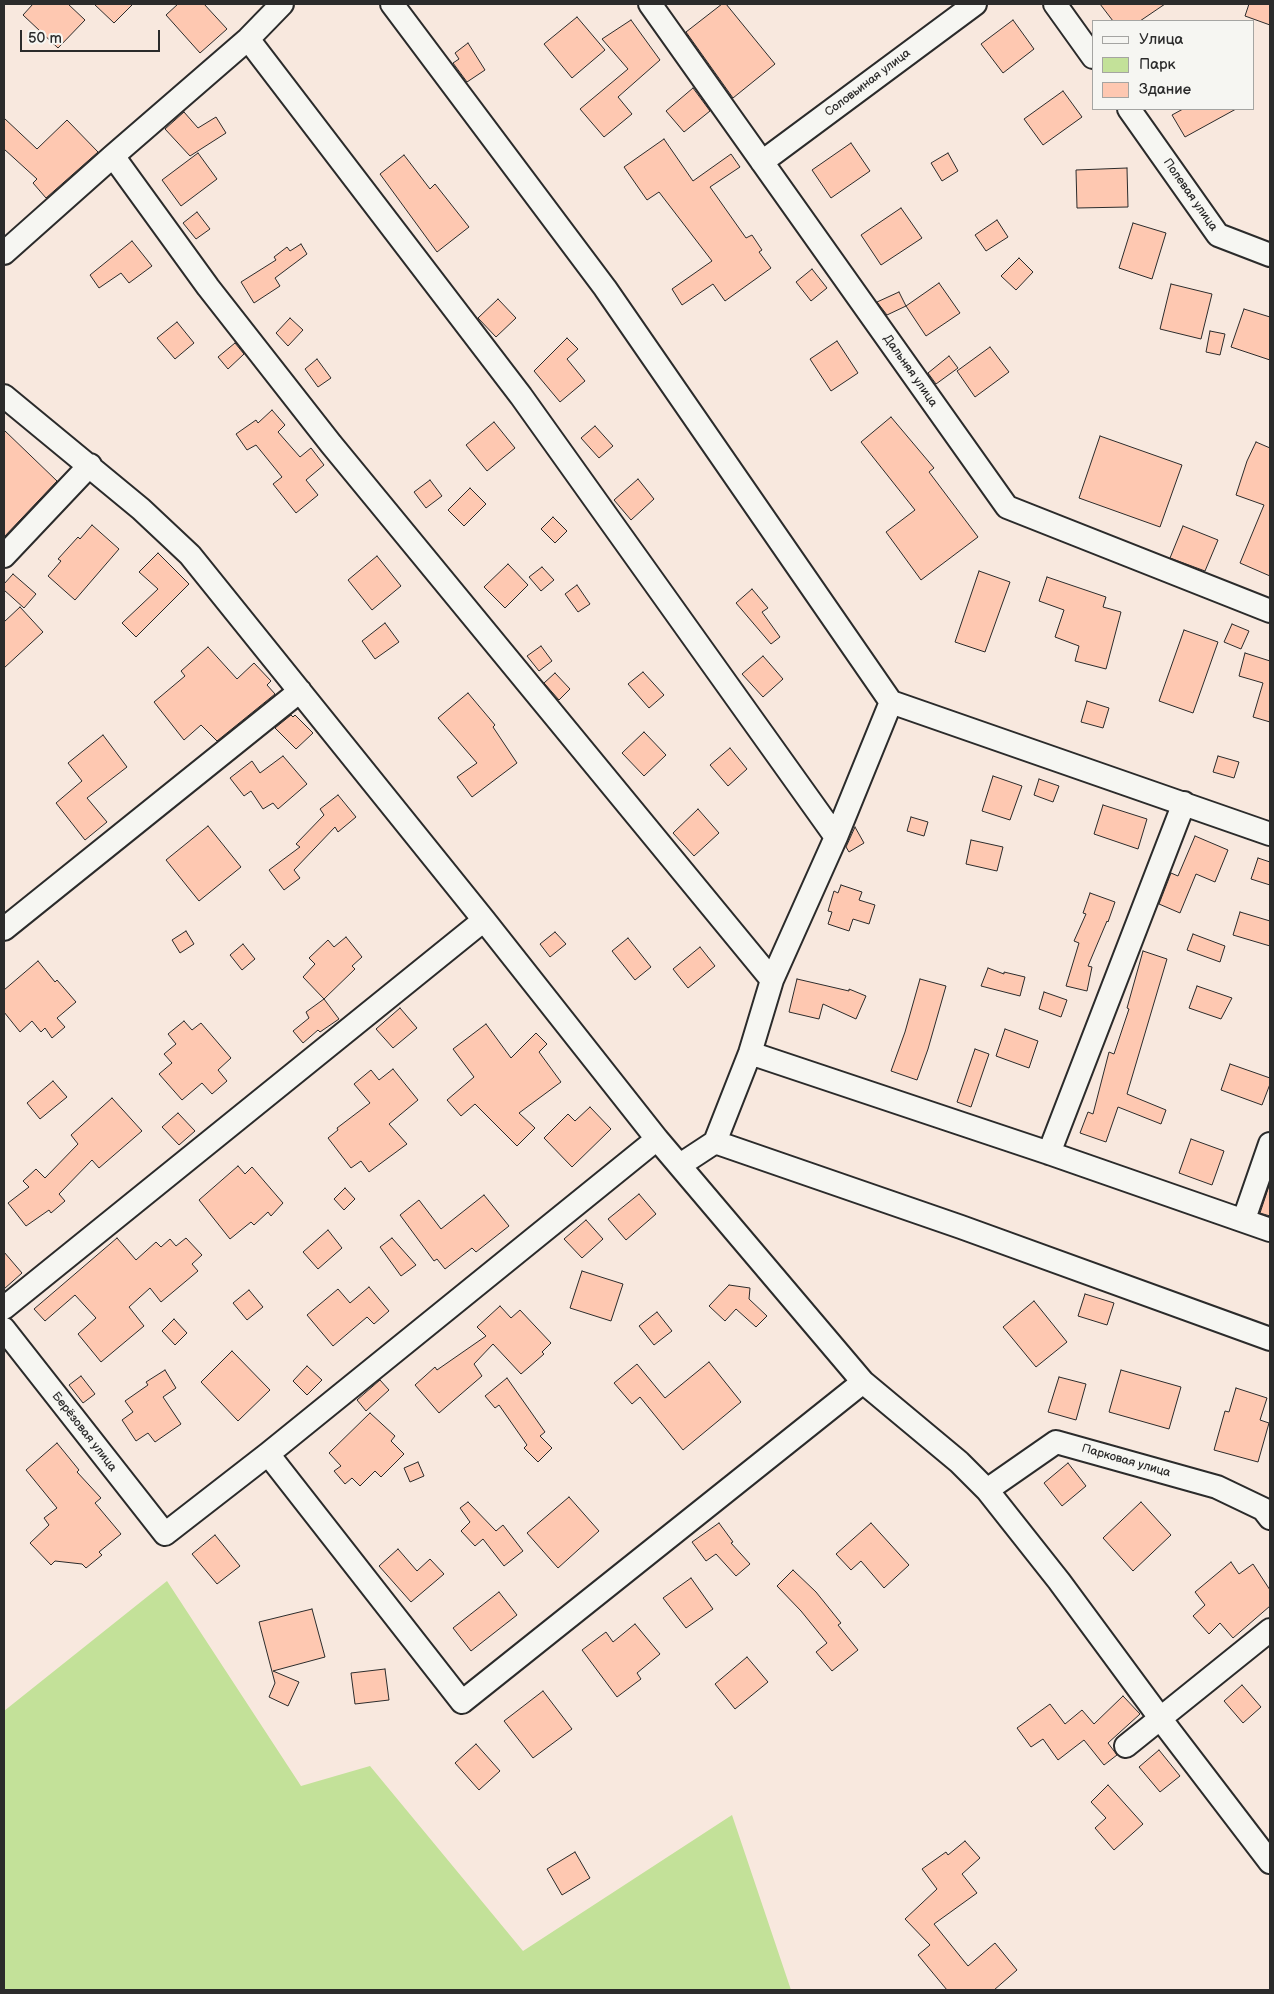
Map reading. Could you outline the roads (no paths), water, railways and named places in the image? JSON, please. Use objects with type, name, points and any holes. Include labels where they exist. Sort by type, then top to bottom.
[{"type":"street","points":[[4,253],[248,39],[282,4]]},
{"type":"street","points":[[392,4],[605,288],[891,702],[1270,834]]},
{"type":"street","name":"Дальняя улица","points":[[650,4],[1007,507],[1270,611]]},
{"type":"street","name":"Соловьиная улица","points":[[762,162],[975,4]]},
{"type":"street","points":[[1056,4],[1092,56]]},
{"type":"street","points":[[248,39],[521,396],[836,837]]},
{"type":"street","name":"Полевая улица","points":[[1130,110],[1218,235],[1270,255]]},
{"type":"street","points":[[113,156],[208,287],[331,444],[772,980]]},
{"type":"street","points":[[4,396],[90,465],[190,555],[484,920],[657,1139],[863,1382],[959,1462],[986,1490],[1059,1581],[1270,1862]]},
{"type":"street","points":[[4,556],[90,465]]},
{"type":"street","points":[[4,928],[300,691]]},
{"type":"street","points":[[680,1165],[715,1142],[750,1052],[772,980],[836,837],[891,702]]},
{"type":"street","points":[[1049,1153],[1184,803]]},
{"type":"street","points":[[4,1308],[484,920]]},
{"type":"street","points":[[750,1052],[1244,1219],[1270,1230]]},
{"type":"street","points":[[657,1139],[268,1454],[462,1702],[863,1382]]},
{"type":"street","points":[[715,1142],[961,1226],[1270,1339]]},
{"type":"street","points":[[1244,1219],[1270,1144]]},
{"type":"street","name":"Берёзовая улица","points":[[4,1329],[165,1534],[268,1454]]},
{"type":"street","name":"Парковая улица","points":[[986,1490],[1056,1442],[1217,1487],[1263,1509],[1270,1518]]},
{"type":"street","points":[[1126,1746],[1270,1630]]}]
